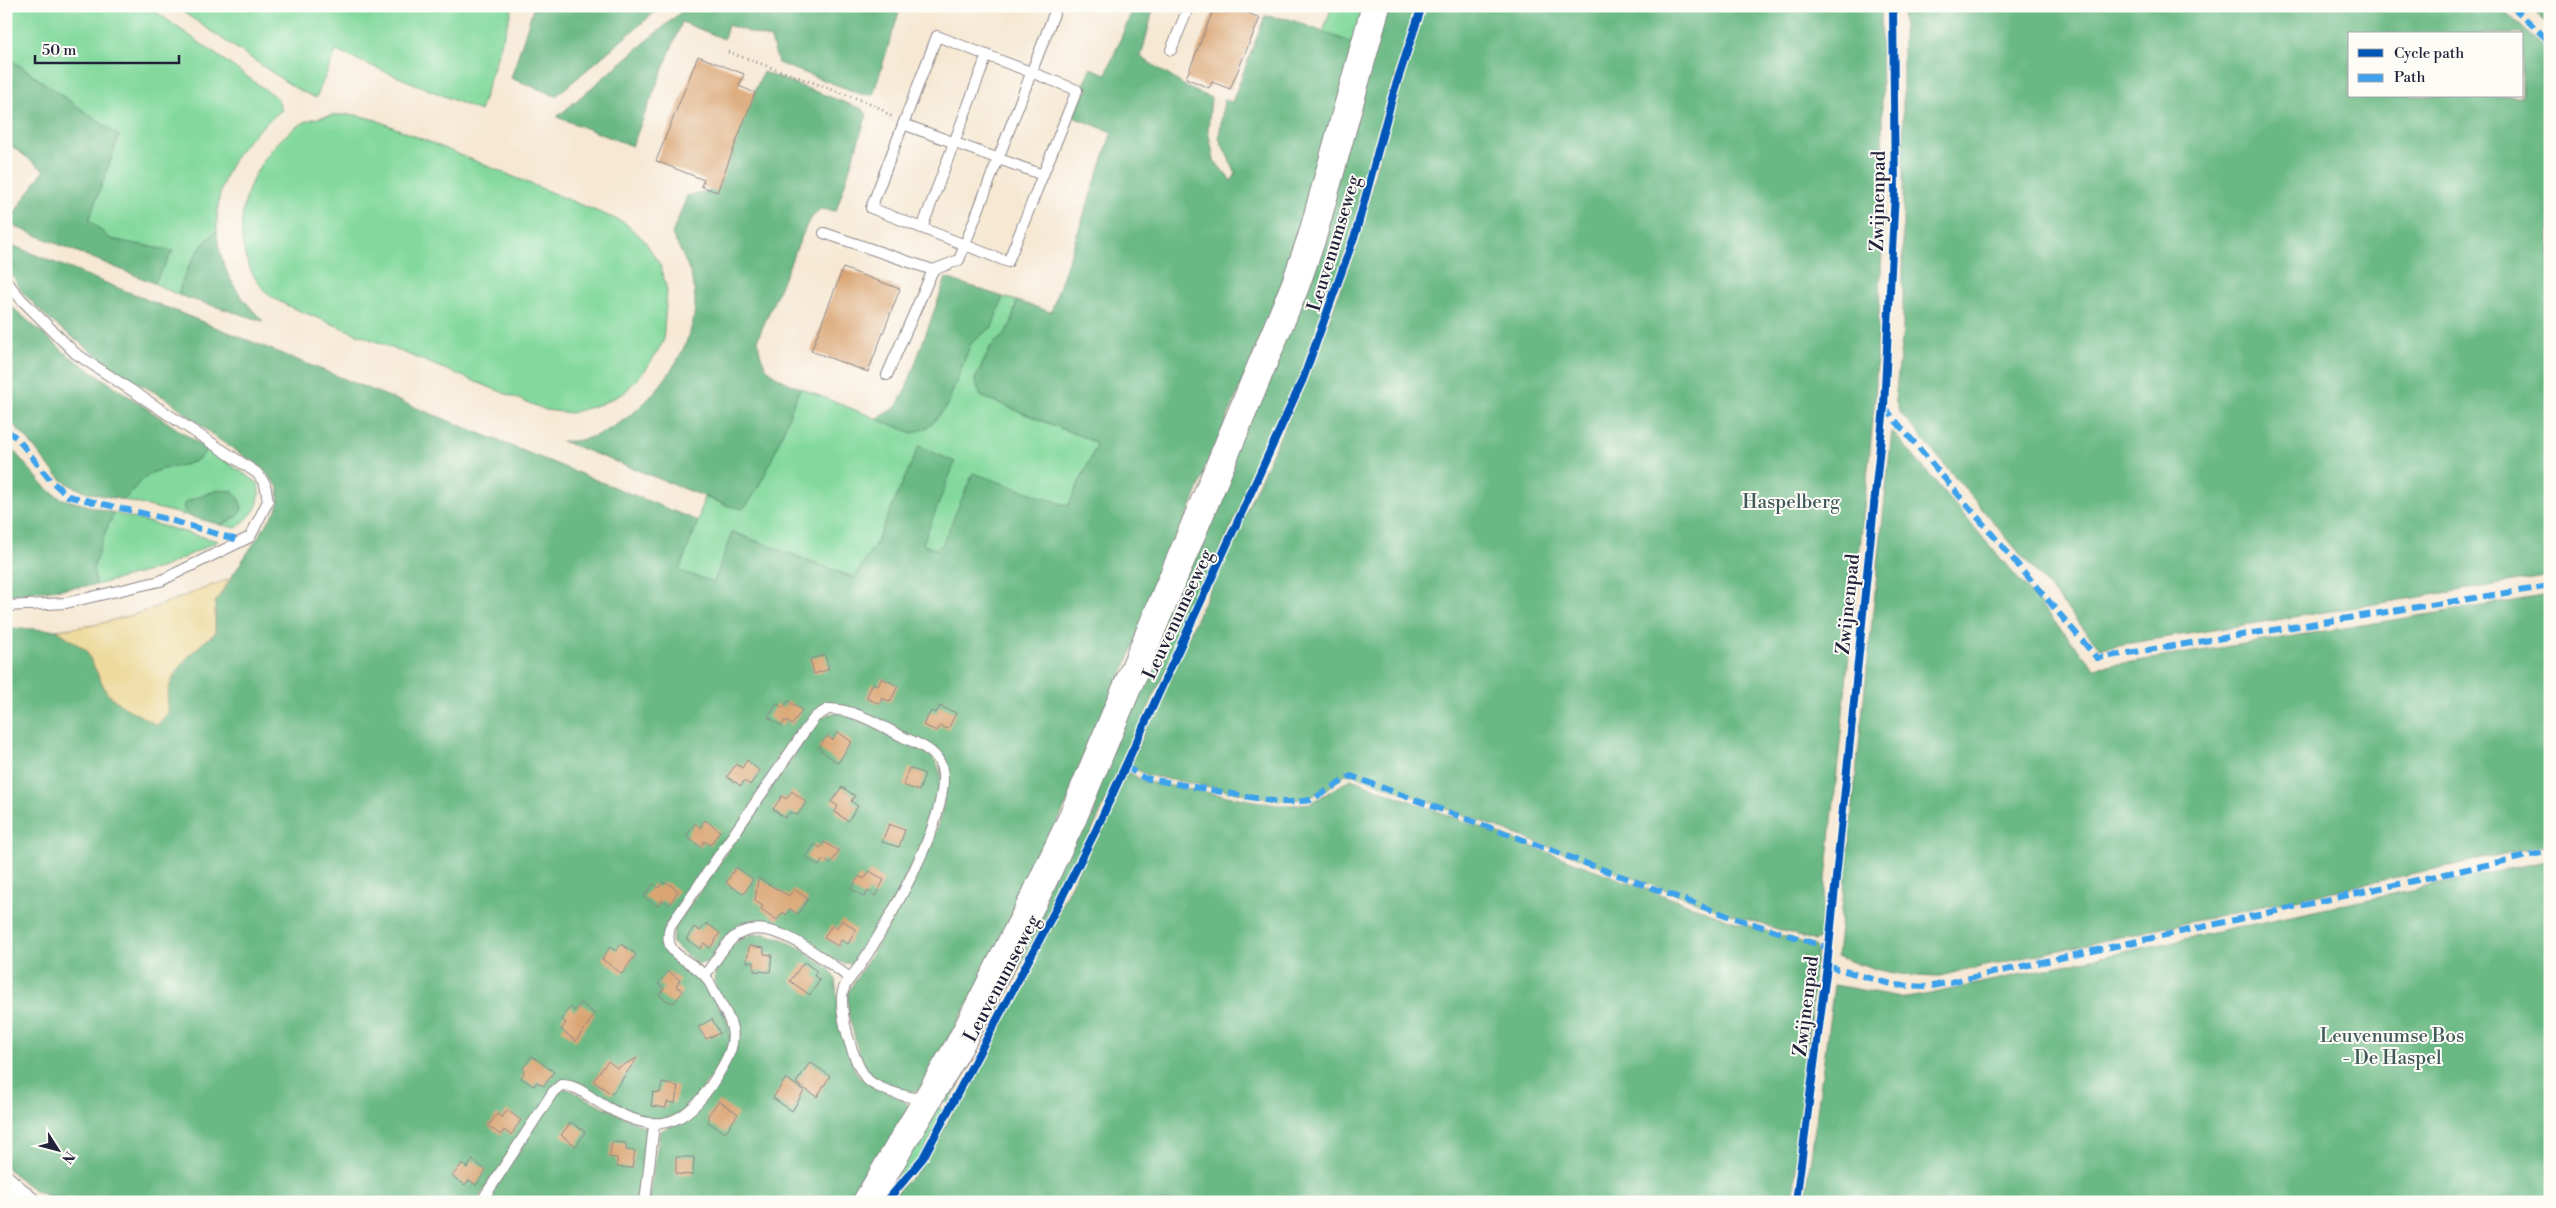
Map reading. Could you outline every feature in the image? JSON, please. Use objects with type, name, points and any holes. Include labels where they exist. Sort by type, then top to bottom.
[{"type":"main road","name":"Leuvenumseweg","points":[[867,1202],[990,990],[1068,827],[1263,366],[1312,237],[1376,6]]},
{"type":"street","points":[[6,1181],[30,1202]]},
{"type":"lane","points":[[824,233],[933,270],[959,260],[1057,6]]},
{"type":"lane","points":[[1171,50],[1189,6]]},
{"type":"lane","points":[[937,36],[987,55],[1076,90],[1008,262],[870,208],[937,36]]},
{"type":"lane","points":[[922,228],[987,55]]},
{"type":"lane","points":[[903,124],[1043,175]]},
{"type":"lane","points":[[887,375],[933,270]]},
{"type":"lane","points":[[6,280],[21,299],[75,353],[256,472],[265,484],[268,501],[250,537],[160,580],[66,603],[6,606]]},
{"type":"lane","points":[[480,1202],[553,1092],[562,1085],[578,1088],[605,1107],[654,1125],[678,1119],[689,1112],[711,1086],[734,1042],[733,1029],[728,1016],[705,975],[673,951],[667,937],[670,927],[806,729],[816,717],[828,709],[839,709],[854,713],[923,747],[938,759],[942,773],[941,802],[931,833],[904,891],[843,990],[843,1013],[858,1067],[870,1082],[926,1101]]},
{"type":"lane","points":[[705,975],[732,939],[742,932],[754,929],[768,929],[785,935],[806,947],[850,978]]},
{"type":"lane","points":[[645,1202],[654,1125]]},
{"type":"path","points":[[728,52],[875,105],[903,124]]},
{"type":"green space","points":[[6,6],[148,6],[277,98],[282,110],[253,135],[242,148],[225,177],[217,211],[217,231],[203,244],[193,260],[184,277],[178,295],[154,283],[172,251],[110,239],[89,220],[119,136],[6,56]]},
{"type":"green space","points":[[179,6],[513,6],[480,111],[336,51],[316,98],[295,88],[180,10]]},
{"type":"green space","points":[[534,6],[662,6],[556,96],[511,78]]},
{"type":"green space","points":[[688,6],[901,6],[873,95],[861,94],[778,63],[771,39],[728,25],[724,39],[682,22],[632,146],[557,117]]},
{"type":"green space","points":[[1134,6],[1151,6],[1153,10],[1141,57],[1188,88],[1211,98],[1208,130],[1214,160],[1231,181],[1236,174],[1219,138],[1224,100],[1232,102],[1265,16],[1289,19],[1355,44],[1303,234],[1095,740],[1004,942],[918,1092],[903,1090],[871,1077],[862,1065],[848,1012],[848,992],[879,942],[935,834],[944,803],[940,756],[856,709],[827,705],[666,925],[663,937],[665,947],[670,954],[705,984],[725,1017],[730,1041],[723,1060],[687,1110],[676,1116],[654,1121],[607,1103],[581,1084],[561,1081],[476,1202],[89,1202],[88,1198],[60,1198],[43,1194],[27,1185],[6,1167],[6,628],[57,630],[86,650],[107,693],[168,713],[167,700],[173,677],[187,658],[215,633],[215,602],[278,507],[279,488],[260,466],[218,439],[169,400],[120,373],[50,320],[23,293],[6,266],[6,243],[698,521],[679,571],[714,582],[732,532],[854,578],[876,543],[919,446],[955,462],[923,543],[926,546],[936,549],[942,545],[973,473],[1068,506],[1096,447],[1095,442],[981,396],[975,380],[991,346],[1003,336],[1011,324],[1017,301],[1051,312],[1112,132],[1073,117],[1090,68],[1106,74]]},
{"type":"green space","points":[[1332,6],[1367,6],[1355,44],[1323,32]]},
{"type":"green space","points":[[1386,6],[1419,6],[1391,90],[1353,230],[1319,332],[1300,378],[1093,829],[949,1104],[939,1099],[1079,823]]},
{"type":"green space","name":"Haspelberg","points":[[1425,6],[1881,6],[1883,228],[1875,400],[1820,938],[1815,941],[1730,914],[1353,774],[1345,774],[1330,787],[1311,797],[1278,800],[1146,775],[1129,765],[1306,380],[1354,248],[1405,60]]},
{"type":"green space","points":[[1903,6],[2499,6],[2550,53],[2550,576],[2100,648],[1899,411],[1895,400],[1903,328]]},
{"type":"green space","points":[[2528,6],[2550,6],[2550,26]]},
{"type":"green space","points":[[6,56],[119,136],[89,220],[110,239],[173,251],[154,283],[6,223],[6,211],[13,215],[44,170],[6,142]]},
{"type":"green space","points":[[763,72],[862,109],[867,114],[836,211],[820,209],[808,222],[758,338],[761,358],[769,371],[782,380],[800,388],[767,470],[751,499],[743,509],[729,506],[562,441],[585,439],[608,430],[630,415],[651,396],[668,374],[682,351],[691,327],[695,295],[688,268],[672,234],[687,196],[713,190]]},
{"type":"green space","points":[[333,115],[356,115],[376,120],[625,223],[644,240],[660,265],[667,290],[663,342],[647,368],[624,393],[601,404],[571,413],[546,410],[288,306],[268,294],[253,273],[244,250],[242,226],[245,202],[253,178],[266,156],[283,138],[307,121]]},
{"type":"green space","points":[[217,231],[221,257],[231,280],[245,301],[263,321],[178,295],[184,277],[193,260],[203,244]]},
{"type":"green space","points":[[946,278],[1003,297],[992,327],[971,343],[946,408],[929,427],[913,433],[876,419],[896,407],[906,389]]},
{"type":"green space","points":[[1003,297],[1017,301],[1011,324],[1003,336],[991,346],[975,380],[981,396],[1095,442],[1096,447],[1068,506],[1051,501],[936,549],[926,546],[923,543],[954,462],[876,543],[855,578],[733,532],[714,583],[678,571],[698,521],[704,497],[729,506],[765,472],[800,388],[913,433],[946,408],[971,343],[992,327]]},
{"type":"green space","points":[[6,302],[69,356],[207,449],[202,456],[190,463],[152,473],[144,478],[124,500],[74,487],[61,479],[22,433],[6,419]]},
{"type":"green space","points":[[1892,431],[2094,668],[2550,595],[2550,844],[1935,977],[1885,971],[1837,956]]},
{"type":"green space","points":[[6,442],[45,487],[60,498],[114,513],[93,569],[96,585],[6,595]]},
{"type":"green space","points":[[207,449],[258,483],[258,504],[248,518],[237,528],[221,525],[238,516],[218,490],[185,502],[184,510],[189,516],[124,500],[144,478],[152,473],[190,463],[202,456]]},
{"type":"green space","points":[[218,490],[233,491],[239,498],[242,509],[238,516],[221,525],[189,516],[184,510],[185,502]]},
{"type":"green space","points":[[114,513],[218,541],[164,567],[96,585],[93,569]]},
{"type":"green space","points":[[838,713],[874,727],[920,749],[936,762],[940,780],[936,803],[927,831],[899,891],[860,959],[847,963],[834,960],[774,926],[757,924],[735,931],[727,938],[709,962],[698,964],[672,943],[674,928],[818,721],[828,714]]},
{"type":"green space","points":[[1127,771],[1143,781],[1277,805],[1311,803],[1351,779],[1727,919],[1814,946],[1817,951],[1793,1202],[890,1202],[902,1186],[915,1174],[939,1138],[1061,905]]},
{"type":"green space","name":"Leuvenumse Bos - De Haspel","points":[[2550,860],[2550,1202],[1805,1202],[1834,985],[1906,998],[1930,994]]},
{"type":"green space","points":[[754,934],[766,934],[782,939],[804,950],[831,971],[835,979],[839,1014],[854,1069],[860,1078],[906,1102],[909,1109],[858,1202],[648,1202],[660,1131],[679,1123],[734,1053],[714,981],[715,973],[722,958],[733,946]]},
{"type":"green space","points":[[563,1089],[568,1089],[650,1130],[642,1202],[486,1202],[556,1094]]},
{"type":"green space","points":[[935,1105],[945,1111],[920,1158],[889,1190]]},
{"type":"sand","points":[[231,578],[215,602],[215,633],[187,658],[173,677],[167,700],[168,713],[157,725],[121,705],[107,693],[86,650],[57,630],[94,625],[140,613]]},
{"type":"building","points":[[1215,6],[1231,6],[1260,18],[1230,89],[1212,82],[1209,88],[1186,78]]},
{"type":"building","points":[[698,56],[744,74],[739,86],[755,93],[717,192],[701,186],[704,180],[656,161]]},
{"type":"building","points":[[843,268],[900,289],[868,372],[811,351]]},
{"type":"building","points":[[825,655],[829,669],[814,674],[810,659]]},
{"type":"building","points":[[882,678],[898,686],[890,702],[882,698],[880,704],[866,698],[873,683],[878,686]]},
{"type":"building","points":[[788,701],[802,710],[792,725],[785,720],[782,726],[768,717],[777,704],[783,708]]},
{"type":"building","points":[[940,706],[956,713],[948,729],[940,726],[937,731],[923,725],[931,711],[936,713]]},
{"type":"building","points":[[838,732],[852,742],[838,763],[818,748],[827,736],[832,740]]},
{"type":"building","points":[[747,760],[760,771],[750,785],[744,781],[741,786],[727,777],[736,764],[742,768]]},
{"type":"building","points":[[909,768],[925,774],[919,791],[903,785]]},
{"type":"building","points":[[842,787],[855,796],[851,801],[858,806],[848,821],[835,812],[838,806],[831,802]]},
{"type":"building","points":[[792,791],[806,802],[798,815],[790,812],[785,818],[773,809],[782,796],[786,799]]},
{"type":"building","points":[[705,820],[720,831],[710,845],[704,841],[701,847],[686,836],[695,823],[700,828]]},
{"type":"building","points":[[889,824],[905,830],[899,847],[882,842]]},
{"type":"building","points":[[824,842],[839,851],[830,864],[823,859],[819,866],[806,857],[815,844],[820,848]]},
{"type":"building","points":[[736,867],[753,879],[744,894],[726,883]]},
{"type":"building","points":[[870,871],[884,880],[875,896],[868,891],[864,897],[851,889],[859,876],[864,879]]},
{"type":"building","points":[[758,878],[789,896],[794,889],[808,899],[798,914],[790,909],[786,915],[783,912],[777,920],[761,909],[763,906],[755,901]]},
{"type":"building","points":[[662,883],[668,883],[678,891],[669,905],[662,900],[657,906],[644,897],[653,884],[659,888]]},
{"type":"building","points":[[842,920],[856,930],[848,944],[841,940],[838,946],[824,938],[832,925],[837,928]]},
{"type":"building","points":[[706,923],[720,933],[710,948],[704,943],[700,949],[686,939],[694,927],[700,931]]},
{"type":"building","points":[[621,944],[636,954],[622,974],[602,959],[610,947],[616,951]]},
{"type":"building","points":[[749,946],[764,948],[764,954],[772,955],[770,972],[754,971],[754,962],[747,962]]},
{"type":"building","points":[[804,962],[817,971],[814,976],[820,980],[810,995],[790,981]]},
{"type":"building","points":[[668,971],[680,980],[676,986],[683,991],[675,1002],[669,1002],[659,995],[664,988],[658,984]]},
{"type":"building","points":[[581,1003],[595,1014],[576,1041],[561,1030],[566,1023],[561,1019],[570,1007],[575,1011]]},
{"type":"building","points":[[712,1019],[720,1033],[706,1039],[698,1027]]},
{"type":"building","points":[[532,1056],[554,1072],[544,1086],[537,1082],[534,1086],[521,1078],[524,1073],[523,1068]]},
{"type":"building","points":[[637,1058],[612,1094],[593,1081],[608,1061],[617,1068]]},
{"type":"building","points":[[810,1062],[830,1076],[817,1097],[796,1083]]},
{"type":"building","points":[[786,1078],[804,1091],[792,1111],[773,1098]]},
{"type":"building","points":[[662,1083],[678,1086],[675,1103],[667,1102],[666,1108],[651,1106],[653,1092],[660,1093]]},
{"type":"building","points":[[719,1101],[738,1114],[725,1133],[708,1122],[708,1115]]},
{"type":"building","points":[[507,1110],[521,1120],[511,1135],[504,1130],[501,1135],[488,1126],[497,1114],[502,1118]]},
{"type":"building","points":[[571,1122],[585,1132],[576,1146],[561,1135]]},
{"type":"building","points":[[612,1142],[626,1143],[626,1150],[635,1151],[632,1168],[617,1167],[617,1158],[609,1157]]},
{"type":"building","points":[[676,1157],[694,1157],[693,1175],[676,1174]]},
{"type":"building","points":[[473,1160],[486,1170],[476,1185],[469,1180],[465,1185],[452,1176],[462,1164],[467,1168]]},
{"type":"marked path","points":[[2512,6],[2550,42]]},
{"type":"marked path","points":[[1884,407],[2097,658],[2550,586]]},
{"type":"marked path","points":[[6,430],[17,438],[50,480],[68,496],[163,518],[241,541]]},
{"type":"marked path","points":[[1125,766],[1144,778],[1278,802],[1311,800],[1351,776],[1728,916],[1829,948]]},
{"type":"marked path","points":[[1827,966],[1894,985],[1928,987],[2550,851]]},
{"type":"cycle path","points":[[886,1202],[923,1158],[1058,905],[1096,830],[1303,379],[1356,232],[1394,91],[1422,6]]},
{"type":"cycle path","name":"Zwijnenpad","points":[[1796,1202],[1827,966],[1884,407],[1895,192],[1893,6]]}]
